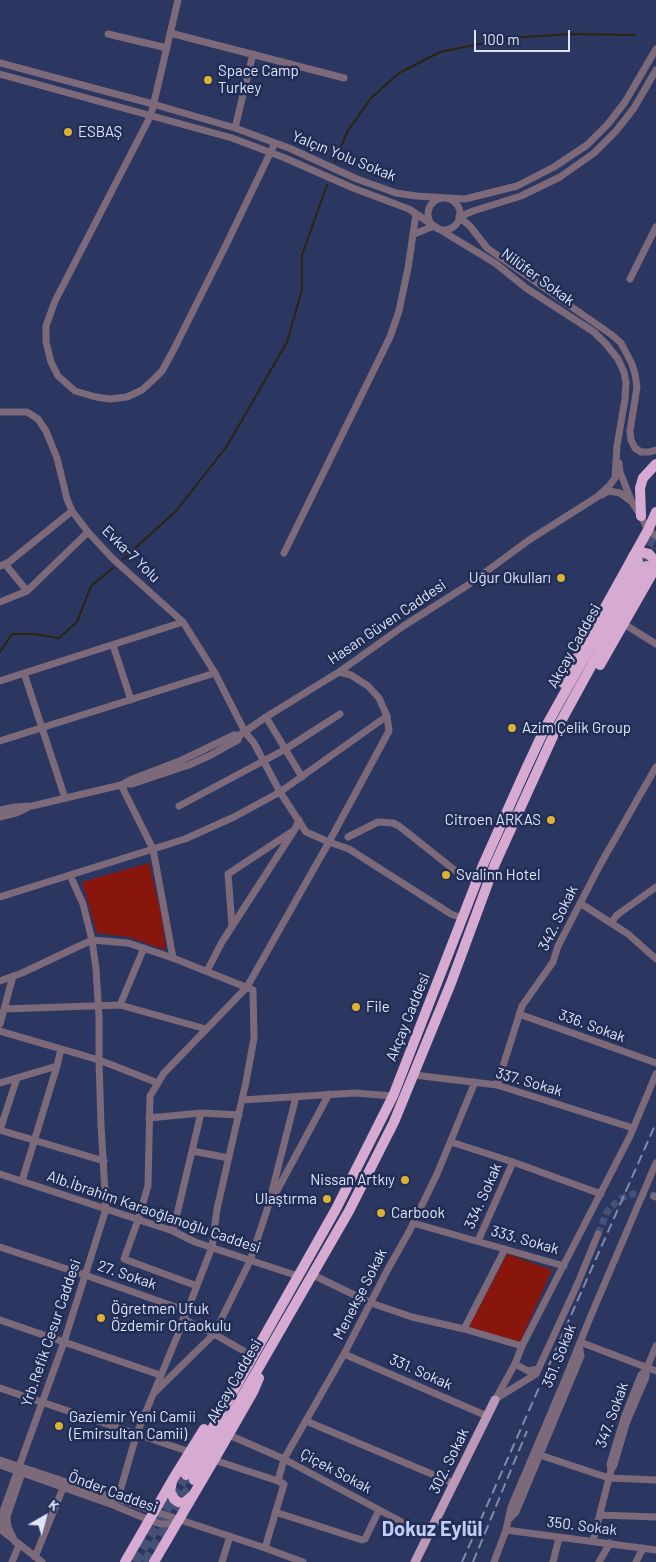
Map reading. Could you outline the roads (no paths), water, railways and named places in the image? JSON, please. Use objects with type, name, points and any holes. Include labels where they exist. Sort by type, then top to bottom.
[{"type":"highway","points":[[642,516],[640,488],[643,478],[656,464]]},
{"type":"highway","points":[[554,734],[575,709],[624,624],[645,564],[656,512]]},
{"type":"highway","name":"Akçay Caddesi","points":[[645,564],[554,734],[495,864],[451,983],[394,1122],[349,1211],[280,1332],[190,1477],[270,1324],[336,1210],[393,1096],[435,992],[476,881],[545,728],[550,708],[576,657],[645,564]]},
{"type":"highway","points":[[126,1562],[173,1479],[249,1354],[270,1324]]},
{"type":"highway","points":[[154,1562],[253,1392],[280,1332]]},
{"type":"highway","points":[[173,1479],[170,1491],[178,1502],[184,1503],[194,1494]]},
{"type":"main road","name":"302. Sokak","points":[[415,1562],[495,1400]]},
{"type":"street","points":[[178,0],[151,114],[55,301],[46,326],[46,342],[51,362],[58,376],[75,390],[96,397],[110,399],[127,397],[142,390],[162,371],[275,143]]},
{"type":"street","points":[[170,33],[344,78]]},
{"type":"street","points":[[108,34],[167,48]]},
{"type":"street","name":"Yalçın Yolu Sokak","points":[[0,63],[235,128],[396,193],[465,199],[517,186],[554,167],[582,148],[608,124],[625,102],[656,49]]},
{"type":"street","points":[[235,128],[253,54]]},
{"type":"street","points":[[459,217],[521,196],[560,177],[594,153],[616,131],[634,108],[656,70]]},
{"type":"street","name":"Yalçın Yolu Sokak","points":[[0,74],[151,114],[232,138],[409,209],[434,226]]},
{"type":"street","points":[[446,198],[455,203],[459,217],[457,222],[449,229],[439,229],[428,218],[429,208],[436,200],[446,198]]},
{"type":"street","points":[[284,554],[390,337],[399,311],[416,214]]},
{"type":"street","name":"Nilüfer Sokak","points":[[459,217],[470,226],[487,248],[621,343],[632,364],[637,387],[630,431],[631,440],[635,448],[641,452],[656,450]]},
{"type":"street","points":[[414,234],[434,226]]},
{"type":"street","name":"Nilüfer Sokak","points":[[434,226],[495,263],[526,288],[594,332],[606,344],[618,360],[624,372],[626,383],[617,446]]},
{"type":"street","points":[[630,279],[656,227]]},
{"type":"street","name":"Evka-7 Yolu","points":[[0,412],[28,412],[38,419],[46,431],[56,458],[72,511],[112,558],[183,622],[215,674],[243,734],[254,744],[280,792],[306,832],[329,842]]},
{"type":"street","points":[[597,497],[609,486],[614,478],[617,446]]},
{"type":"street","points":[[617,446],[620,472],[632,502],[652,533]]},
{"type":"street","points":[[597,497],[609,491],[620,493],[632,502]]},
{"type":"street","name":"Hasan Güven Caddesi","points":[[0,817],[32,806],[123,784],[132,784],[194,762],[238,740],[266,717],[339,672],[529,540],[597,497]]},
{"type":"street","points":[[27,591],[2,565],[9,562],[72,511]]},
{"type":"street","points":[[0,602],[27,591],[88,532]]},
{"type":"street","points":[[0,681],[183,622]]},
{"type":"street","points":[[624,624],[656,644]]},
{"type":"street","points":[[112,645],[132,700]]},
{"type":"street","points":[[196,1286],[124,1258],[148,1186],[150,1096],[164,1073],[247,986],[329,842],[389,731],[387,716],[379,698],[368,686],[351,675],[339,672]]},
{"type":"street","points":[[24,673],[65,798]]},
{"type":"street","points":[[0,741],[215,674]]},
{"type":"street","points":[[178,806],[284,750],[340,714]]},
{"type":"street","points":[[0,897],[153,849],[193,835],[234,817],[280,792],[387,716]]},
{"type":"street","points":[[266,717],[284,750],[302,777]]},
{"type":"street","name":"342. Sokak","points":[[496,1085],[522,1006],[553,962],[558,946],[604,856],[656,767]]},
{"type":"street","points":[[123,784],[153,849],[173,958]]},
{"type":"street","name":"Hasan Güven Caddesi","points":[[0,810],[32,806]]},
{"type":"street","points":[[207,971],[232,926],[299,820]]},
{"type":"street","points":[[348,837],[378,822],[393,823],[457,872],[476,881]]},
{"type":"street","points":[[232,926],[228,874],[295,829]]},
{"type":"street","points":[[329,842],[349,849],[452,914],[462,918]]},
{"type":"street","points":[[70,875],[82,904],[92,940],[98,1006],[106,1209]]},
{"type":"street","points":[[611,923],[617,915],[656,887]]},
{"type":"street","points":[[580,903],[628,934],[656,959]]},
{"type":"street","points":[[0,980],[13,976],[92,940],[128,943],[173,958],[253,990],[254,1038],[218,1209],[212,1247],[137,1433],[118,1498]]},
{"type":"street","points":[[120,1005],[144,948]]},
{"type":"street","points":[[0,1024],[13,976]]},
{"type":"street","points":[[4,1009],[120,1005],[206,1029]]},
{"type":"street","name":"336. Sokak","points":[[519,1014],[656,1064]]},
{"type":"street","points":[[0,1031],[99,1060],[158,1083]]},
{"type":"street","points":[[22,1181],[61,1049]]},
{"type":"street","points":[[0,1083],[57,1066]]},
{"type":"street","points":[[495,1400],[601,1194],[633,1128],[656,1074]]},
{"type":"street","name":"337. Sokak","points":[[414,1075],[496,1085],[633,1128]]},
{"type":"street","points":[[17,1078],[0,1130],[104,1162]]},
{"type":"street","name":"Menekşe Sokak","points":[[284,1459],[344,1354],[413,1224],[451,1142],[475,1082]]},
{"type":"street","points":[[242,1100],[355,1092],[393,1096]]},
{"type":"street","points":[[268,1207],[329,1094]]},
{"type":"street","points":[[152,1395],[214,1334],[250,1261],[268,1207],[296,1096]]},
{"type":"street","points":[[149,1118],[201,1113],[239,1115]]},
{"type":"street","points":[[173,1232],[201,1113]]},
{"type":"street","points":[[451,1142],[601,1194]]},
{"type":"street","points":[[192,1151],[229,1158]]},
{"type":"street","name":"334. Sokak","points":[[478,1241],[513,1162]]},
{"type":"street","name":"351. Sokak","points":[[494,1562],[506,1530],[511,1507],[537,1454],[579,1344],[656,1163]]},
{"type":"street","name":"Alb.İbrahim Karaoğlanoğlu Caddesi","points":[[0,1174],[298,1276]]},
{"type":"street","name":"Yrb.Refik Cesur Caddesi","points":[[17,1543],[8,1527],[7,1516],[20,1470],[64,1342],[106,1209]]},
{"type":"street","name":"333. Sokak","points":[[413,1224],[564,1266]]},
{"type":"street","points":[[495,1400],[532,1378],[538,1369],[598,1234]]},
{"type":"street","name":"27. Sokak","points":[[0,1247],[187,1311]]},
{"type":"street","points":[[464,1329],[505,1249]]},
{"type":"street","points":[[313,1274],[371,1303],[522,1346]]},
{"type":"street","points":[[184,1319],[249,1354]]},
{"type":"street","points":[[0,1320],[160,1374]]},
{"type":"street","points":[[579,1344],[656,1371]]},
{"type":"street","name":"347. Sokak","points":[[593,1541],[610,1474],[627,1421],[646,1377],[647,1369],[656,1346]]},
{"type":"street","name":"331. Sokak","points":[[344,1354],[487,1416]]},
{"type":"street","points":[[515,1364],[528,1371],[538,1369]]},
{"type":"street","points":[[509,1374],[521,1380],[532,1378]]},
{"type":"street","points":[[505,1381],[515,1387]]},
{"type":"street","points":[[0,1388],[190,1452]]},
{"type":"street","points":[[306,1421],[453,1483]]},
{"type":"street","points":[[228,1435],[284,1459]]},
{"type":"street","points":[[537,1454],[610,1474],[656,1480]]},
{"type":"street","name":"Çiçek Sokak","points":[[275,1512],[284,1484],[278,1481],[284,1459],[428,1536]]},
{"type":"street","name":"Önder Caddesi","points":[[0,1460],[63,1488],[114,1505],[153,1515]]},
{"type":"street","points":[[214,1460],[278,1481]]},
{"type":"street","name":"Önder Caddesi","points":[[0,1465],[118,1498],[153,1515],[162,1524],[171,1524],[179,1520],[299,1561]]},
{"type":"street","name":"Yrb.Refik Cesur Caddesi","points":[[0,1529],[2,1514],[20,1470]]},
{"type":"street","points":[[35,1557],[63,1488]]},
{"type":"street","points":[[265,1548],[275,1512],[362,1540],[365,1539],[378,1510]]},
{"type":"street","points":[[153,1515],[179,1520]]},
{"type":"street","points":[[600,1515],[656,1517]]},
{"type":"street","points":[[0,1529],[42,1562]]},
{"type":"street","name":"350. Sokak","points":[[506,1530],[656,1550]]},
{"type":"street","points":[[222,1562],[230,1536]]},
{"type":"street","points":[[553,1562],[560,1538]]},
{"type":"street","points":[[12,1562],[17,1543]]},
{"type":"street","points":[[598,1562],[610,1543]]},
{"type":"street","points":[[636,1562],[644,1548]]},
{"type":"waterway","points":[[335,162],[347,132],[371,98],[399,73],[440,52],[509,38],[571,34],[635,35]]},
{"type":"waterway","points":[[122,560],[176,511],[227,446],[287,342],[302,290],[302,255],[327,185]]},
{"type":"waterway","points":[[0,652],[12,634],[34,634],[59,638],[77,622],[91,586],[113,568]]},
{"type":"tunnel","points":[[640,558],[656,531]]},
{"type":"tunnel","points":[[648,563],[656,549]]},
{"type":"tunnel","points":[[598,1234],[607,1212],[617,1201],[637,1193],[654,1196]]},
{"type":"tunnel","points":[[135,1562],[186,1475]]},
{"type":"tunnel","points":[[145,1562],[194,1480]]},
{"type":"railway","points":[[462,1562],[656,1123]]},
{"type":"railway","points":[[473,1562],[527,1431]]},
{"type":"place","name":"Space Camp Turkey","points":[[208,80]]},
{"type":"place","name":"ESBAŞ","points":[[68,132]]},
{"type":"place","name":"Uğur Okulları","points":[[561,578]]},
{"type":"place","name":"Azim Çelik Group","points":[[512,728]]},
{"type":"place","name":"Citroen ARKAS","points":[[551,820]]},
{"type":"place","name":"Svalinn Hotel","points":[[446,875]]},
{"type":"place","name":"File","points":[[356,1007]]},
{"type":"place","name":"Nissan Artkıy","points":[[405,1180]]},
{"type":"place","name":"Ulaştırma","points":[[327,1199]]},
{"type":"place","name":"Carbook","points":[[381,1213]]},
{"type":"place","name":"Öğretmen Ufuk Özdemir Ortaokulu","points":[[101,1318]]},
{"type":"place","name":"Gaziemir Yeni Camii (Emirsultan Camii)","points":[[59,1426]]},
{"type":"district","name":"Dokuz Eylül","points":[[432,1529]]}]
